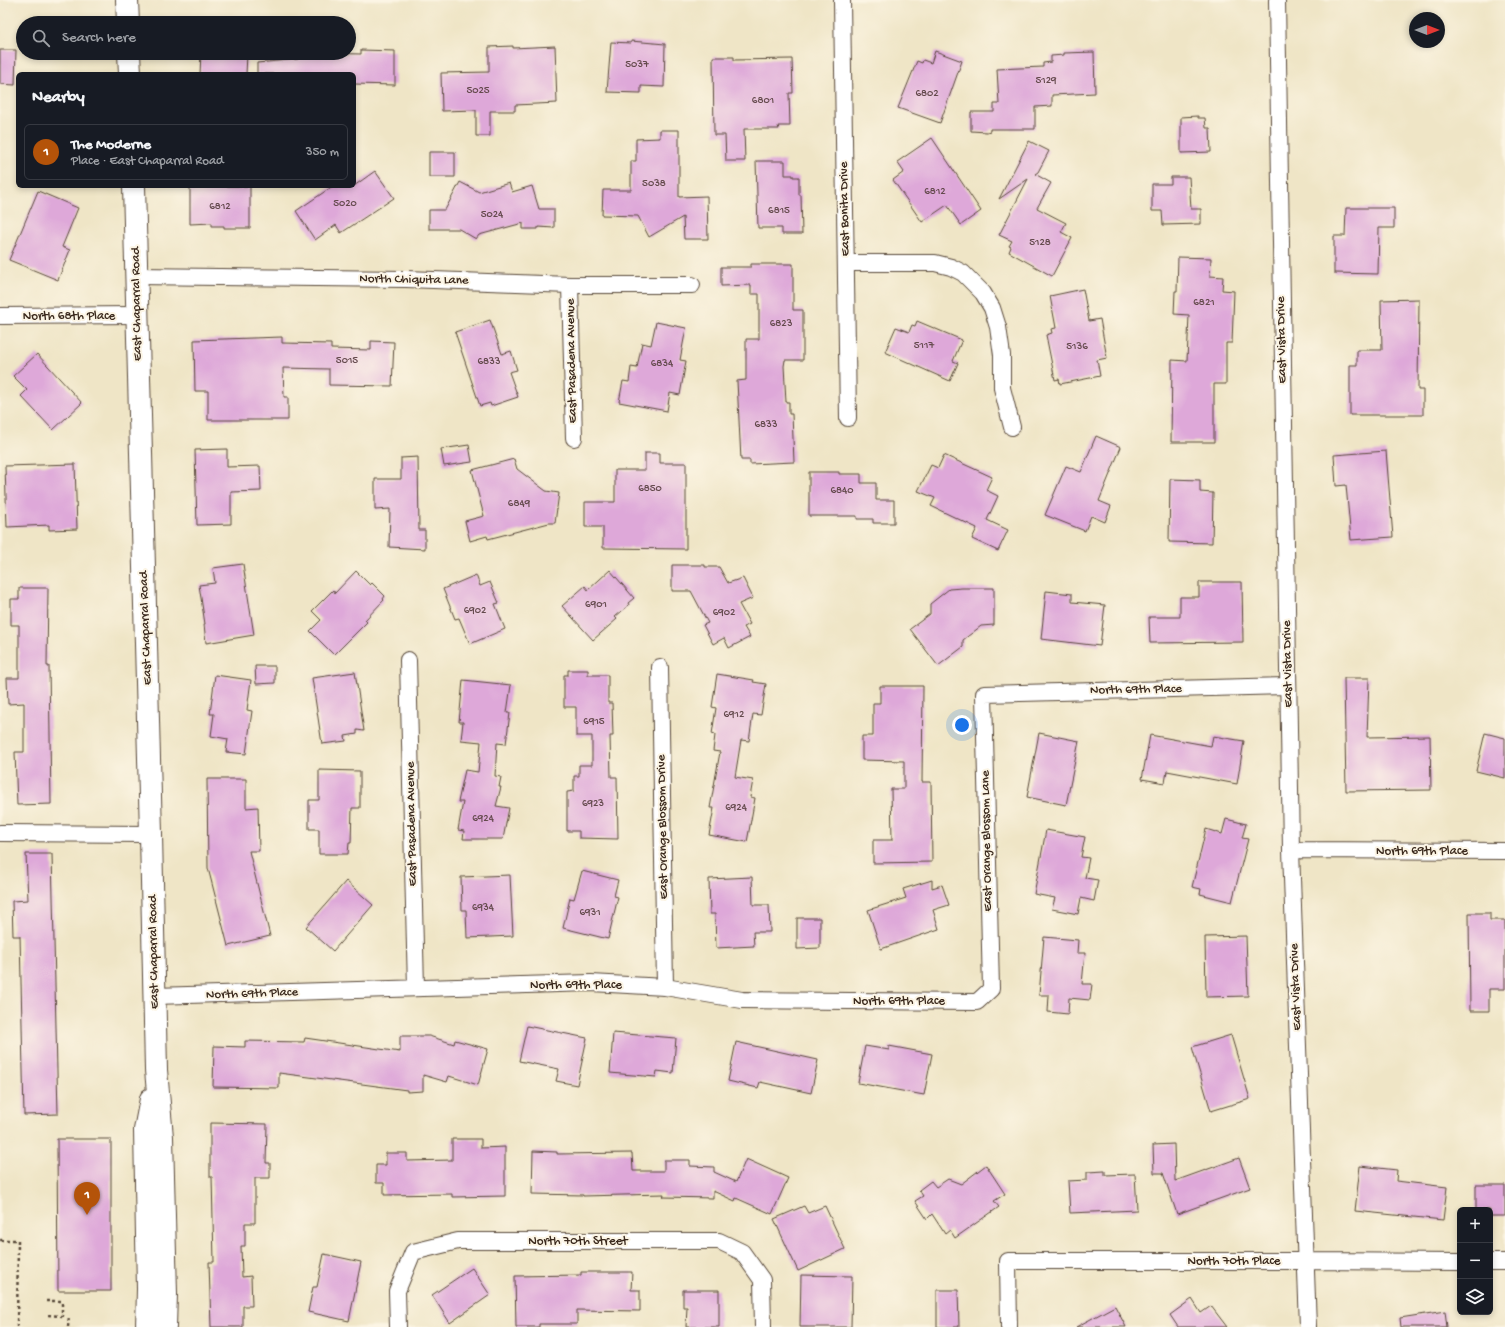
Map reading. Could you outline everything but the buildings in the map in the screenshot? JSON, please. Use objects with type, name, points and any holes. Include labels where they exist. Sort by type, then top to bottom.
[{"type":"main road","points":[[127,0],[128,16]]},
{"type":"main road","points":[[129,60],[130,72]]},
{"type":"main road","name":"East Chaparral Road","points":[[134,188],[156,1070],[162,1137],[166,1294],[164,1327]]},
{"type":"main road","name":"East Chaparral Road","points":[[147,1327],[148,1289],[145,1130],[156,1070]]},
{"type":"street","name":"East Bonita Drive","points":[[842,0],[848,418]]},
{"type":"street","name":"East Vista Drive","points":[[1277,0],[1291,850],[1308,1327]]},
{"type":"street","points":[[846,263],[935,263],[951,267],[963,273],[983,293],[992,308],[998,327],[1002,355],[1002,388],[1012,427]]},
{"type":"street","name":"North Chiquita Lane","points":[[136,276],[406,279],[570,285],[692,285]]},
{"type":"street","name":"East Pasadena Avenue","points":[[570,285],[574,438]]},
{"type":"street","name":"North 68th Place","points":[[0,316],[137,315]]},
{"type":"street","name":"East Pasadena Avenue","points":[[408,660],[416,988]]},
{"type":"street","name":"East Orange Blossom Drive","points":[[660,667],[665,987]]},
{"type":"street","name":"North 69th Place","points":[[984,694],[1288,686]]},
{"type":"street","name":"East Orange Blossom Lane","points":[[984,694],[991,989]]},
{"type":"street","points":[[0,833],[151,834]]},
{"type":"street","name":"North 69th Place","points":[[1291,850],[1505,852]]},
{"type":"street","name":"North 69th Place","points":[[155,996],[591,983],[665,987],[742,1000],[977,1002],[991,989]]},
{"type":"street","name":"North 70th Street","points":[[398,1327],[397,1291],[413,1252],[458,1241],[719,1241],[742,1252],[762,1280],[763,1327]]},
{"type":"street","name":"North 70th Place","points":[[1009,1327],[1008,1261],[1457,1262]]},
{"type":"street","points":[[1493,1262],[1505,1262]]},
{"type":"path","points":[[0,1240],[18,1240],[17,1327]]},
{"type":"path","points":[[46,1301],[62,1301],[62,1316],[46,1315]]},
{"type":"path","points":[[68,1327],[69,1316]]},
{"type":"place","name":"The Moderne","points":[[87,1215]]}]
